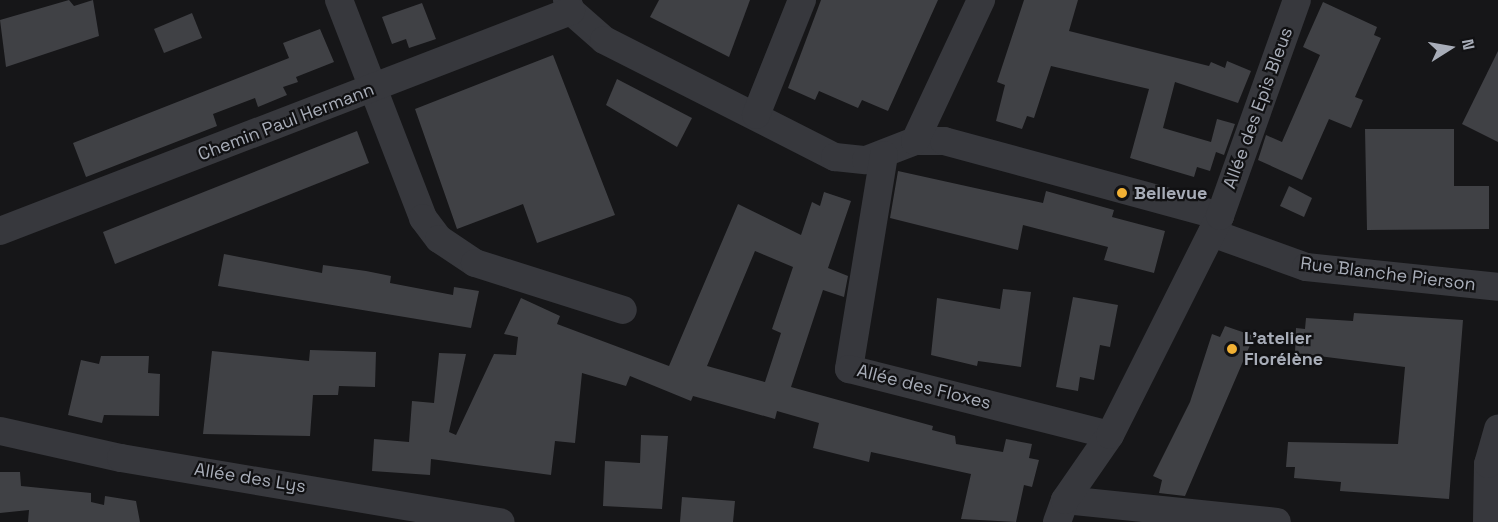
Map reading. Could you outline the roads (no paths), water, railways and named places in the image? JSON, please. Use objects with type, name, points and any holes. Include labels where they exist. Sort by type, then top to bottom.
[{"type":"street","points":[[339,0],[375,87],[423,218],[440,239],[475,263],[623,310]]},
{"type":"street","points":[[756,115],[802,0]]},
{"type":"street","points":[[569,6],[604,40],[836,157],[866,160],[884,155],[915,141],[981,0]]},
{"type":"street","name":"Allée des Epis Bleus","points":[[1110,435],[1216,225],[1297,0]]},
{"type":"street","name":"Chemin Paul Hermann","points":[[0,231],[375,87],[569,6]]},
{"type":"street","name":"Rue Blanche Pierson","points":[[915,141],[944,141],[1216,225],[1306,267],[1498,287]]},
{"type":"street","name":"Allée des Floxes","points":[[884,155],[849,369],[1110,435]]},
{"type":"street","points":[[1487,522],[1488,464],[1498,428]]},
{"type":"street","name":"Allée des Lys","points":[[0,431],[120,458],[501,522]]},
{"type":"street","points":[[1110,435],[1061,511],[1277,522]]},
{"type":"place","name":"Bellevue","points":[[1122,193]]},
{"type":"place","name":"L'atelier Florélène","points":[[1232,349]]}]
